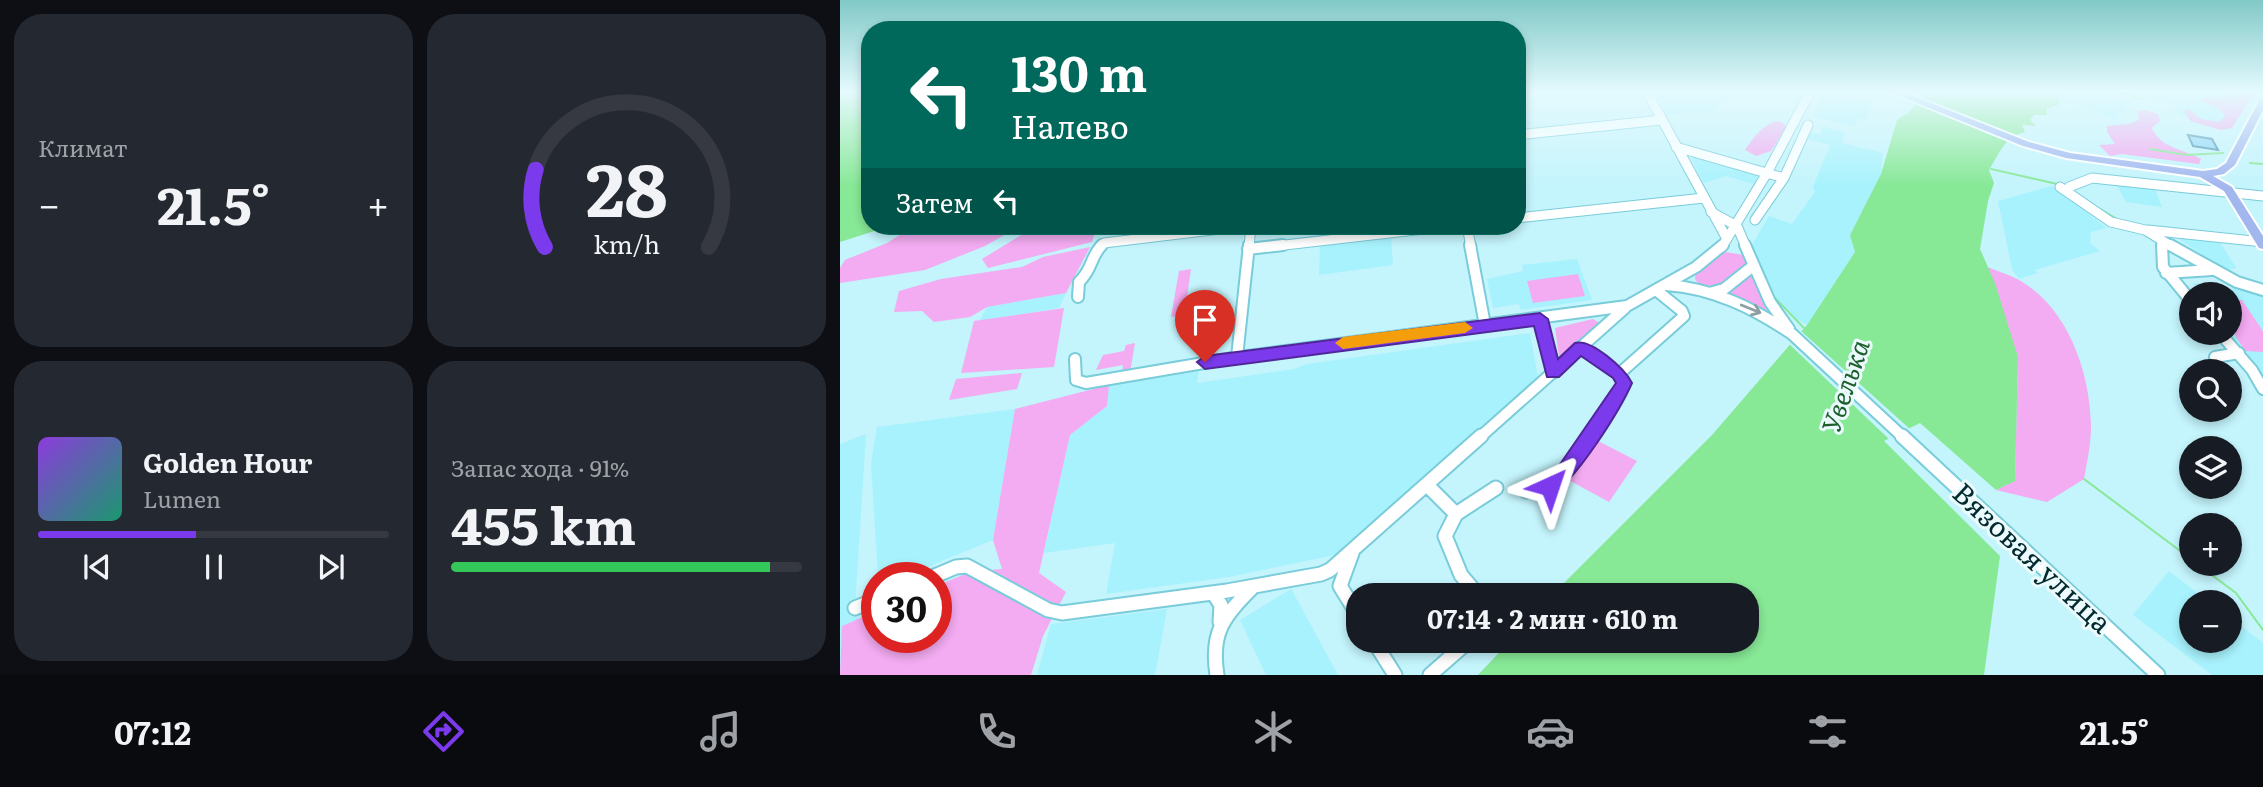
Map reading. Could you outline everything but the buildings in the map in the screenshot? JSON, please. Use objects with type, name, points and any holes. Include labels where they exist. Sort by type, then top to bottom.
[{"type":"main road","points":[[1972,124],[2016,141],[2085,159],[2203,174],[2220,172],[2230,164],[2251,124]]},
{"type":"main road","points":[[2230,164],[2229,183],[2232,194]]},
{"type":"main road","points":[[2203,174],[2221,183],[2232,194],[2262,243]]},
{"type":"street","points":[[1526,134],[1628,124]]},
{"type":"street","points":[[1664,124],[1725,243],[1735,247],[1752,262]]},
{"type":"street","points":[[952,569],[967,566],[1048,610],[1062,613],[1213,593],[1321,574],[1353,550],[1627,306],[1696,267],[1725,243],[1793,124]]},
{"type":"street","points":[[1755,220],[1784,178],[1808,125]]},
{"type":"street","points":[[1676,147],[1784,178]]},
{"type":"street","points":[[2262,243],[2132,228],[2111,222],[2064,187],[2092,178],[2263,196]]},
{"type":"street","points":[[1526,217],[1704,198]]},
{"type":"street","points":[[1711,212],[1737,226],[1770,302],[1792,334]]},
{"type":"street","points":[[2145,230],[2246,287],[2263,290]]},
{"type":"street","points":[[1078,297],[1079,282],[1090,272],[1099,245],[1108,241],[1163,235]]},
{"type":"street","points":[[1237,357],[1250,235]]},
{"type":"street","points":[[1248,249],[1371,235]]},
{"type":"street","points":[[1469,235],[1485,325]]},
{"type":"street","points":[[2163,241],[2159,253],[2161,267],[2179,288]]},
{"type":"street","points":[[1708,293],[1724,289],[1752,262]]},
{"type":"street","points":[[1696,267],[1693,281],[1708,293]]},
{"type":"street","points":[[2166,273],[2214,270]]},
{"type":"street","points":[[1660,288],[1676,285],[1708,293],[1766,316],[1792,334]]},
{"type":"street","points":[[1619,374],[1684,316],[1660,288]]},
{"type":"street","points":[[1075,359],[1076,380],[1086,383],[1237,357],[1627,306]]},
{"type":"street","points":[[1540,319],[1553,373]]},
{"type":"street","name":"Вязовая улица","points":[[1792,334],[2158,675]]},
{"type":"street","points":[[2231,345],[2263,389]]},
{"type":"street","points":[[1526,491],[1550,486],[1560,479],[1624,383],[1619,374],[1580,347]]},
{"type":"street","points":[[2215,359],[2239,353]]},
{"type":"street","points":[[1427,485],[1456,514]]},
{"type":"street","points":[[1468,583],[1461,575],[1446,540],[1447,529],[1456,514],[1496,488]]},
{"type":"street","points":[[1340,586],[1353,550]]},
{"type":"street","points":[[1321,574],[1340,586],[1346,596]]},
{"type":"street","points":[[1219,625],[1252,587]]},
{"type":"street","points":[[1213,593],[1221,605],[1214,641],[1217,675]]},
{"type":"street","points":[[855,608],[861,606]]},
{"type":"street","points":[[1381,653],[1395,675]]},
{"type":"street","points":[[1430,675],[1455,653]]},
{"type":"shaded area","points":[[1771,124],[1785,125],[1771,151],[1756,156],[1745,150]]},
{"type":"shaded area","points":[[2157,124],[2152,128],[2161,140],[2201,159],[2199,164],[2122,154],[2110,156],[2099,145],[2115,144],[2107,132],[2107,126]]},
{"type":"shaded area","points":[[2199,124],[2235,124],[2232,128],[2221,130]]},
{"type":"shaded area","points":[[2208,124],[2231,124],[2227,129]]},
{"type":"shaded area","points":[[1823,127],[1845,132],[1842,143],[1883,153],[1881,174],[1850,235],[1855,252],[1807,325],[1795,319],[1777,301],[1760,269],[1752,245],[1769,216],[1792,224],[1815,192],[1813,187],[1830,145],[1804,138],[1807,131],[1820,134]]},
{"type":"shaded area","points":[[1687,151],[1759,173],[1754,184],[1726,176],[1704,183]]},
{"type":"shaded area","points":[[2116,184],[2155,189],[2162,207],[2126,202]]},
{"type":"shaded area","points":[[2052,186],[2107,228],[2091,232],[2090,243],[2100,251],[2035,270],[2038,273],[2019,279],[2012,269],[1998,201]]},
{"type":"shaded area","points":[[900,235],[1004,235],[985,246],[925,270],[840,283],[840,268],[845,260]]},
{"type":"shaded area","points":[[1021,235],[1094,235],[1092,242],[988,268],[982,259]]},
{"type":"shaded area","points":[[1391,238],[1393,265],[1319,275],[1320,246]]},
{"type":"shaded area","points":[[2177,238],[2220,242],[2236,268],[2226,270]]},
{"type":"shaded area","points":[[1090,247],[1066,293],[987,307],[970,317],[934,322],[922,311],[894,312],[899,291],[941,279],[1022,267],[1043,257]]},
{"type":"shaded area","points":[[1725,252],[1744,255],[1747,265],[1717,287],[1699,284],[1695,279],[1696,272]]},
{"type":"shaded area","points":[[1577,259],[1592,300],[1521,310],[1519,304],[1493,308],[1487,279],[1523,271],[1522,265]]},
{"type":"shaded area","points":[[1987,267],[2017,279],[2035,291],[2050,306],[2063,323],[2081,363],[2090,405],[2091,426],[2084,479],[2047,502],[1996,490],[2015,481],[2018,357]]},
{"type":"shaded area","points":[[1191,269],[1186,304],[1219,300],[1218,310],[1171,317],[1179,271]]},
{"type":"shaded area","points":[[1578,274],[1585,296],[1533,303],[1527,281]]},
{"type":"shaded area","points":[[1751,275],[1767,311],[1723,296]]},
{"type":"shaded area","points":[[2242,290],[2263,293],[2263,382],[2237,345],[2242,345]]},
{"type":"shaded area","points":[[1066,293],[1059,308],[979,321],[987,307]]},
{"type":"shaded area","points":[[2242,300],[2263,331],[2263,352],[2245,351],[2241,345]]},
{"type":"shaded area","points":[[1064,308],[1054,367],[961,373],[974,321]]},
{"type":"shaded area","points":[[1593,319],[1598,322],[1598,327],[1567,356],[1559,356],[1555,328]]},
{"type":"shaded area","points":[[1530,333],[1538,377],[1335,555],[1229,577],[1106,594],[1115,543],[1044,553],[1070,435],[1107,406],[1109,385],[1199,371],[1197,383],[1294,369],[1307,364]]},
{"type":"shaded area","points":[[1135,343],[1130,372],[1122,373],[1123,365],[1096,370],[1103,355],[1124,351],[1126,345]]},
{"type":"shaded area","points":[[1022,373],[1017,389],[949,400],[956,379]]},
{"type":"shaded area","points":[[1109,385],[1107,406],[1070,435],[1039,573],[1066,592],[1043,636],[1031,675],[840,675],[842,626],[861,618],[861,653],[952,653],[952,579],[970,572],[1002,569],[993,540],[1015,409]]},
{"type":"shaded area","points":[[1015,409],[993,540],[939,562],[877,562],[871,463],[877,427]]},
{"type":"shaded area","points":[[866,434],[855,608],[861,624],[861,653],[950,653],[969,675],[840,675],[840,444]]},
{"type":"shaded area","points":[[1594,439],[1637,461],[1609,502],[1565,478]]},
{"type":"shaded area","points":[[2169,571],[2194,590],[2179,590],[2179,650],[2133,615]]},
{"type":"shaded area","points":[[1291,589],[1338,675],[1266,675],[1240,620]]},
{"type":"shaded area","points":[[1167,609],[1155,675],[1037,675],[1051,624]]},
{"type":"shaded area","points":[[2242,626],[2263,643],[2263,675],[2212,675],[2183,653],[2242,653]]},
{"type":"water","points":[[840,124],[861,124],[862,235],[840,242]]},
{"type":"water","name":"Увелька","points":[[1896,124],[2034,124],[2036,126],[2022,125],[2025,132],[2007,142],[1989,170],[1994,183],[1988,201],[1980,249],[1995,283],[2018,357],[2015,481],[1996,490],[1920,423],[1884,441],[2000,556],[1984,675],[1478,675],[1499,653],[1759,653],[1759,583],[1564,583],[1712,435],[1807,325],[1855,252],[1850,235],[1881,174]]},
{"type":"pier","points":[[1800,330],[1911,430],[1890,440],[1788,343]]},
{"type":"waterway","points":[[2150,149],[2187,155],[2223,153]]},
{"type":"waterway","points":[[2250,163],[2263,164]]},
{"type":"waterway","points":[[1991,169],[2057,184]]},
{"type":"waterway","points":[[2095,206],[2117,219]]},
{"type":"waterway","points":[[1774,297],[1804,328]]},
{"type":"waterway","points":[[2084,479],[2179,550]]},
{"type":"waterway","points":[[2213,576],[2236,593],[2263,630]]},
{"type":"slow traffic","points":[[1343,343],[1465,328]]},
{"type":"route","points":[[1205,362],[1540,319],[1553,373],[1580,347],[1619,374],[1624,383],[1560,479],[1550,486]]}]
